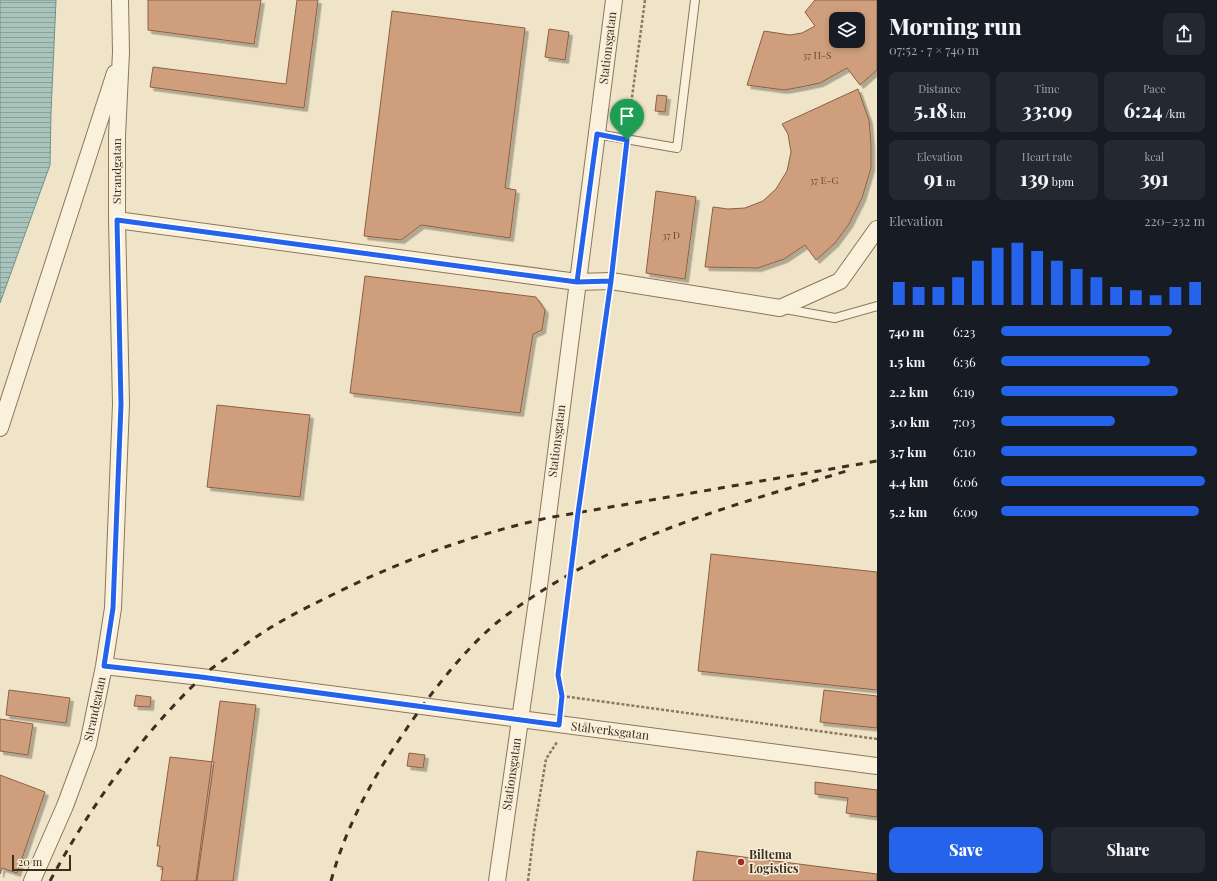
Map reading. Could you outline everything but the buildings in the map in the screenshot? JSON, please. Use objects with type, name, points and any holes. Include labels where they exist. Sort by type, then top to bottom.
[{"type":"street","name":"Strandgatan","points":[[32,881],[66,806],[88,744],[104,666],[113,608],[121,404],[117,220],[117,136],[121,52],[120,0]]},
{"type":"street","name":"Stationsgatan","points":[[497,881],[520,719],[614,0]]},
{"type":"street","points":[[0,428],[121,52]]},
{"type":"street","points":[[117,220],[577,282],[611,281],[780,308],[840,281],[877,229]]},
{"type":"street","name":"Stålverksgatan","points":[[104,666],[201,677],[877,766]]},
{"type":"lane","points":[[597,134],[677,148],[695,0]]},
{"type":"lane","points":[[780,308],[835,318],[877,306]]},
{"type":"path","points":[[528,881],[534,831],[546,759],[556,744],[559,725],[562,696],[558,675],[578,513],[611,281],[645,0]]},
{"type":"path","points":[[562,696],[877,739]]},
{"type":"water","points":[[0,0],[56,0],[50,165],[0,303]]},
{"type":"railway","points":[[50,881],[65,853],[99,800],[137,748],[179,700],[212,668],[259,635],[309,606],[413,559],[465,540],[519,525],[547,518],[877,461]]},
{"type":"railway","points":[[331,881],[344,841],[353,821],[371,784],[393,748],[450,670],[490,628],[544,590],[585,566],[627,546],[714,512],[850,470]]},
{"type":"place","name":"Biltema Logistics","points":[[741,862]]},
{"type":"route","points":[[627,140],[597,134],[577,282],[611,281],[578,513],[558,675],[562,696],[559,725],[201,677],[104,666],[113,608],[121,404],[117,220],[292,245],[577,282],[611,281],[627,140]]}]
